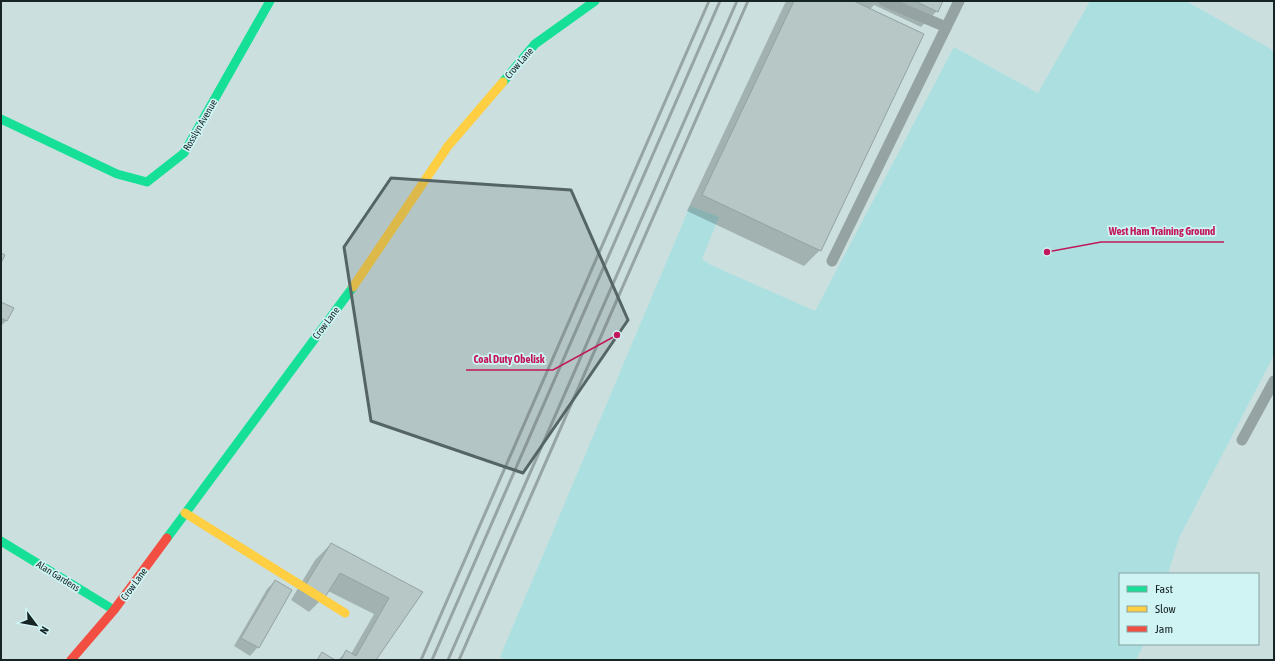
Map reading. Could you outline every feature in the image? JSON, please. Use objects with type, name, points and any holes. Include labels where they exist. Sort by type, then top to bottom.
[{"type":"street","name":"Rosslyn Avenue","points":[[1,120],[117,174],[147,182],[184,154],[270,1]]},
{"type":"street","name":"Crow Lane","points":[[71,660],[114,610],[363,273],[448,146],[535,44],[595,1]]},
{"type":"street","points":[[185,513],[345,613]]},
{"type":"street","name":"Alan Gardens","points":[[1,541],[114,610]]},
{"type":"lane","points":[[884,1],[946,26]]},
{"type":"lane","points":[[832,261],[958,1]]},
{"type":"lane","points":[[1242,440],[1274,382]]},
{"type":"highlighted area","points":[[391,178],[571,190],[628,320],[523,473],[371,421],[344,247]]},
{"type":"shaded area","points":[[1090,1],[1186,1],[1274,51],[1274,355],[1179,538],[1168,573],[1119,573],[1119,645],[1144,645],[1136,660],[507,660],[500,657],[690,206],[719,217],[702,259],[711,265],[815,311],[954,47],[1038,93]]},
{"type":"building","points":[[794,1],[854,1],[924,34],[821,251],[702,195]]},
{"type":"building","points":[[915,1],[943,1],[938,12]]},
{"type":"building","points":[[1,253],[5,255],[1,263]]},
{"type":"building","points":[[1,302],[14,308],[7,321],[1,318]]},
{"type":"building","points":[[331,543],[423,592],[376,660],[341,660],[346,650],[356,656],[389,598],[340,573],[325,597],[306,584]]},
{"type":"building","points":[[275,580],[292,590],[259,648],[241,638]]},
{"type":"building","points":[[322,652],[335,660],[317,660]]},
{"type":"railway","points":[[421,660],[709,1]]},
{"type":"railway","points":[[432,660],[720,1]]},
{"type":"railway","points":[[448,660],[737,1]]},
{"type":"railway","points":[[459,660],[748,1]]},
{"type":"traffic: fast","points":[[1,119],[117,174],[147,182],[184,153],[270,1]]},
{"type":"traffic: fast","points":[[503,82],[535,44],[595,1]]},
{"type":"traffic: fast","points":[[167,538],[353,287]]},
{"type":"traffic: fast","points":[[1,541],[114,610]]},
{"type":"traffic: slow","points":[[353,287],[448,146],[503,82]]},
{"type":"traffic: slow","points":[[185,513],[345,613]]},
{"type":"traffic: jam","points":[[71,660],[114,610],[167,538]]},
{"type":"place","name":"West Ham Training Ground","points":[[1047,252]]},
{"type":"place","name":"Coal Duty Obelisk","points":[[617,335]]}]
